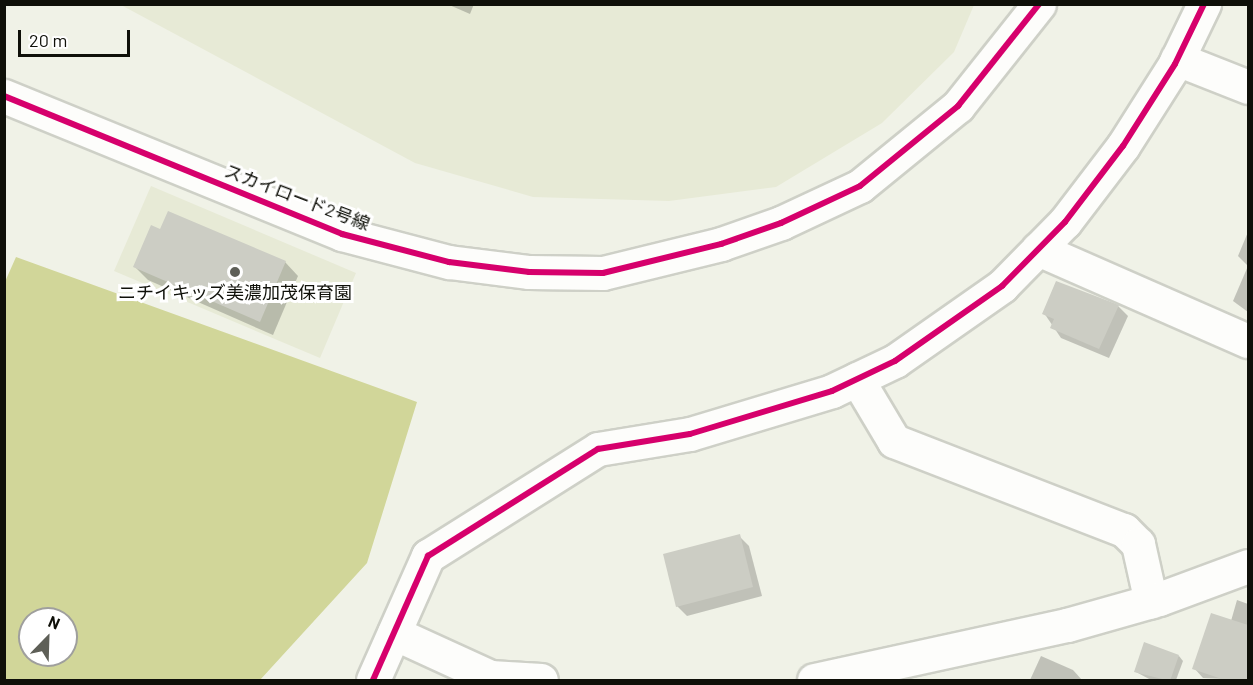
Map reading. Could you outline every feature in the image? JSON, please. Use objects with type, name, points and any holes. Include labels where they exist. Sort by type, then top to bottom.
[{"type":"street","name":"スカイロード2号線","points":[[7,105],[342,234],[449,262],[529,272],[603,273],[721,244],[780,223],[860,186],[958,106],[1039,4]]},
{"type":"street","points":[[373,681],[428,556],[598,449],[690,434],[832,391],[895,361],[1002,286],[1065,222],[1123,146],[1177,59],[1203,4]]},
{"type":"street","points":[[1177,59],[1248,87]]},
{"type":"street","points":[[1038,249],[1248,341]]},
{"type":"street","points":[[857,379],[894,441],[1124,530],[1138,544],[1151,602]]},
{"type":"street","points":[[814,681],[1067,625],[1151,602],[1248,566]]},
{"type":"street","points":[[394,633],[490,677],[542,681]]},
{"type":"shaded area","points":[[121,5],[974,5],[954,52],[882,123],[776,187],[669,201],[533,197],[415,163]]},
{"type":"shaded area","name":"ニチイキッズ美濃加茂保育園","points":[[151,186],[356,273],[320,358],[114,271]]},
{"type":"green space","points":[[16,257],[417,402],[367,563],[260,680],[5,680],[4,284]]},
{"type":"building","points":[[168,211],[286,261],[260,322],[133,267],[151,225],[160,229]]},
{"type":"building","points":[[1056,281],[1119,305],[1099,349],[1050,328],[1054,319],[1042,314]]},
{"type":"building","points":[[740,534],[753,587],[676,607],[663,554]]},
{"type":"building","points":[[1211,613],[1248,625],[1248,681],[1228,681],[1192,669]]},
{"type":"building","points":[[1144,642],[1179,655],[1170,681],[1134,672]]},
{"type":"cycle path","points":[[4,96],[342,234],[449,262],[529,272],[603,273],[721,244],[781,223],[860,186],[958,106],[1039,4]]},
{"type":"cycle path","points":[[373,680],[428,556],[598,449],[690,434],[832,391],[895,361],[1002,286],[1065,222],[1123,146],[1175,64],[1204,4]]},
{"type":"place","name":"ニチイキッズ美濃加茂保育園","points":[[235,272]]}]
